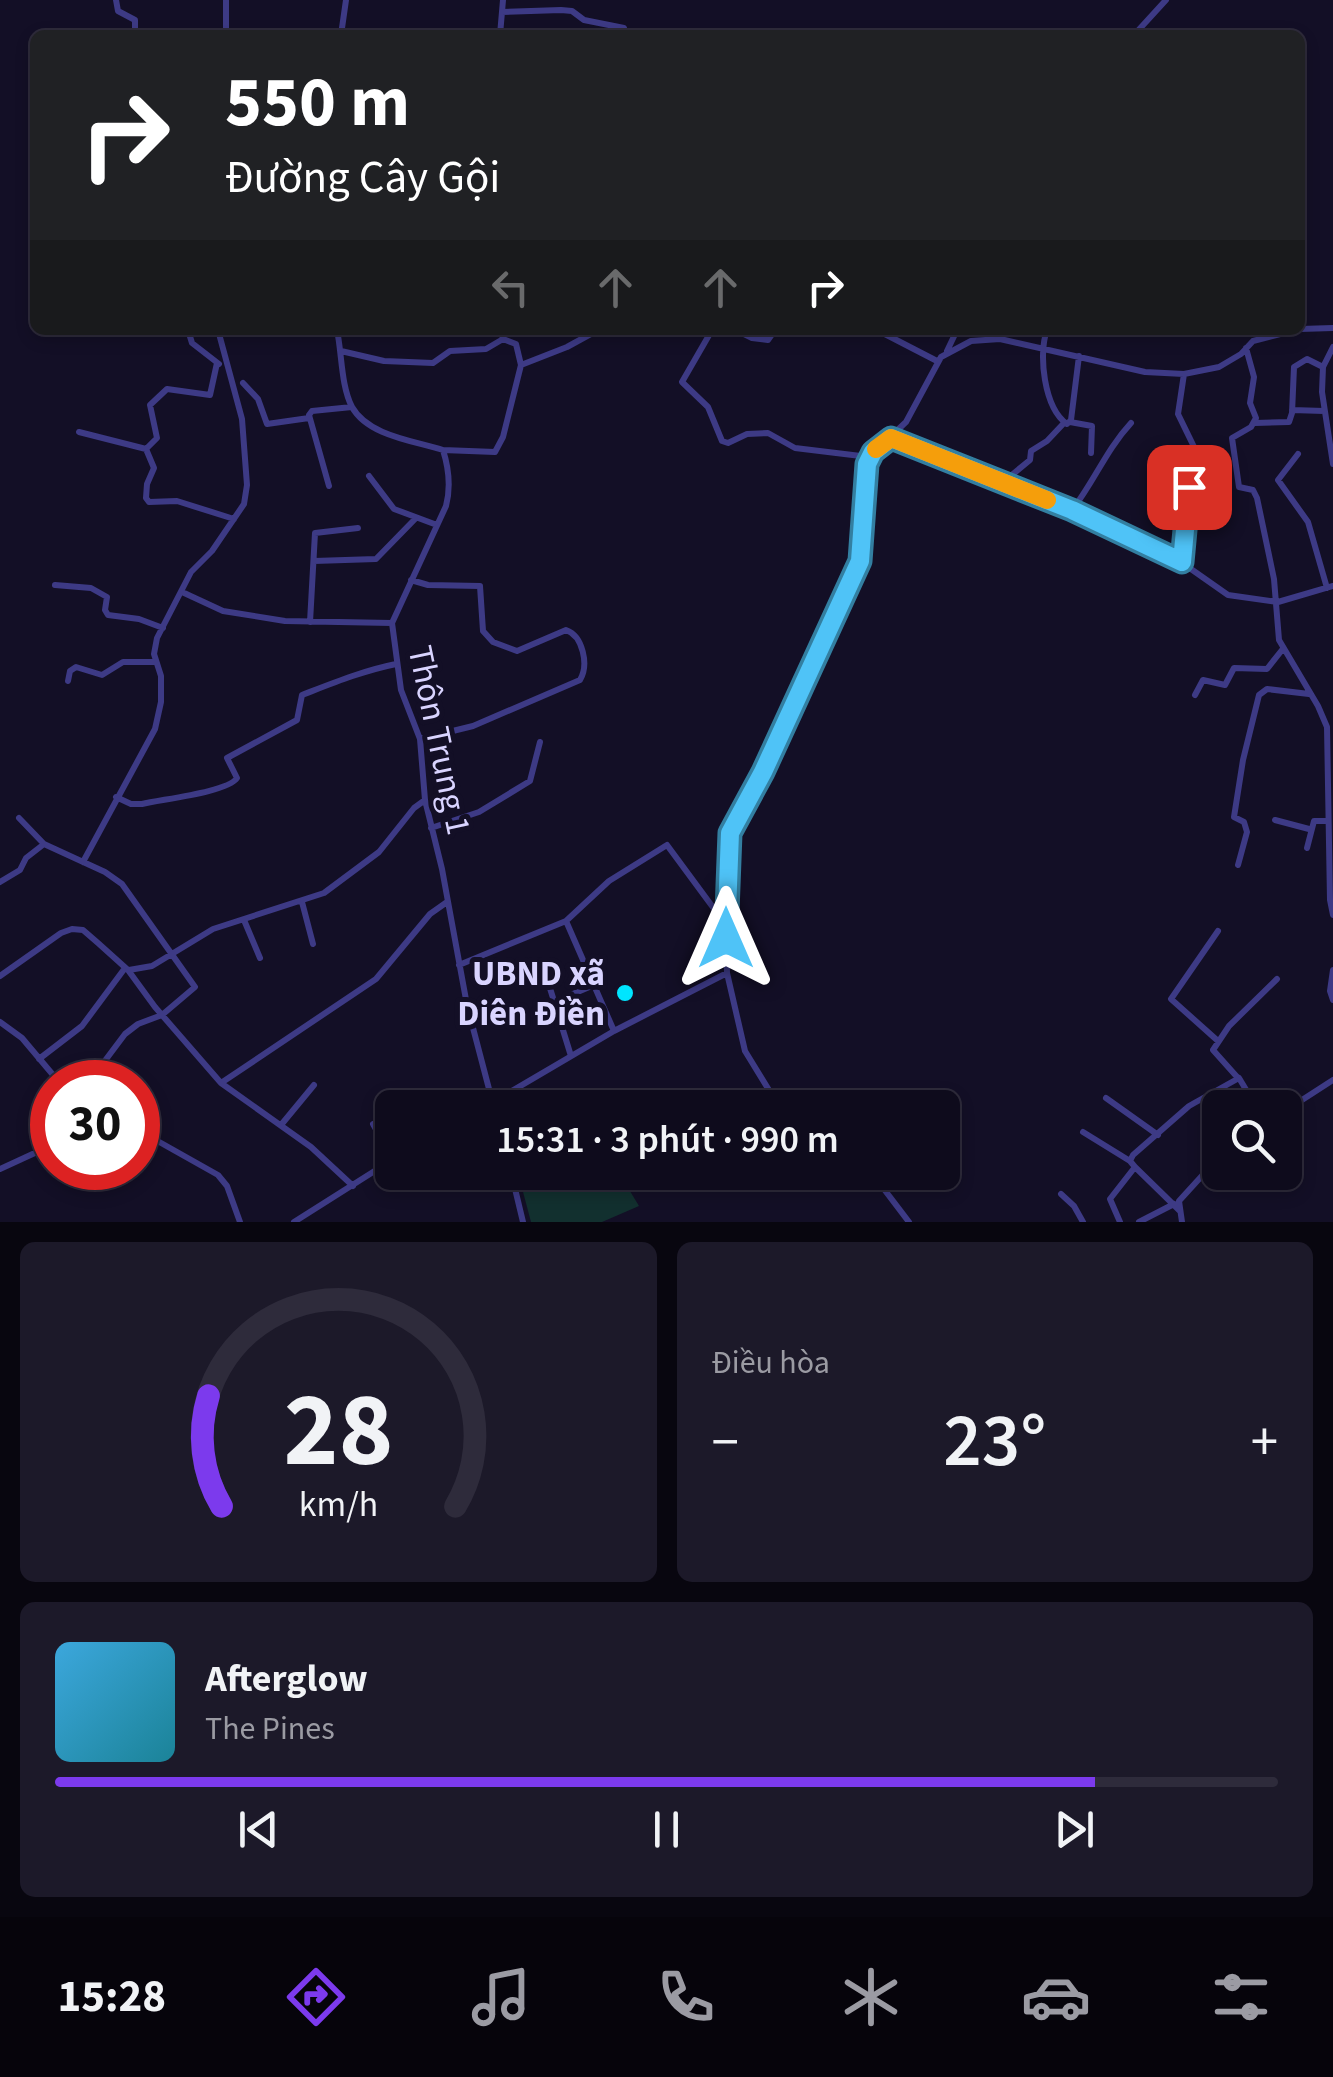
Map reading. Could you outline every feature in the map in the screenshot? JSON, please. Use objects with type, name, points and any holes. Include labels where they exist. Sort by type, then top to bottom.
[{"type":"street","points":[[116,0],[118,12],[135,20],[135,30]]},
{"type":"street","points":[[226,0],[226,30]]},
{"type":"street","points":[[342,30],[346,0]]},
{"type":"street","points":[[500,30],[503,0]]},
{"type":"street","points":[[1139,30],[1166,0]]},
{"type":"street","points":[[502,12],[561,10],[622,30]]},
{"type":"street","points":[[1305,330],[1333,328]]},
{"type":"street","points":[[189,335],[197,348],[228,371]]},
{"type":"street","points":[[83,862],[158,720],[161,693],[155,644],[162,628],[194,568],[212,551],[246,493],[242,419],[219,335]]},
{"type":"street","points":[[339,335],[341,350],[352,407],[374,428],[443,450],[495,452],[503,437],[522,365],[516,344],[502,335],[486,350],[450,350],[433,363],[384,361],[341,350]]},
{"type":"street","points":[[522,365],[589,335]]},
{"type":"street","points":[[709,335],[682,382],[708,407],[722,441],[768,433],[796,448],[869,458]]},
{"type":"street","points":[[748,335],[762,341],[772,335]]},
{"type":"street","points":[[887,335],[937,361]]},
{"type":"street","points":[[769,1090],[745,1050],[727,973],[730,833],[763,772],[860,561],[869,458],[906,422],[955,335]]},
{"type":"street","points":[[1045,335],[1042,370],[1052,409],[1067,423],[1092,426],[1091,453]]},
{"type":"street","points":[[947,351],[984,339],[1042,347],[1145,372],[1184,374],[1219,366],[1257,339],[1275,335]]},
{"type":"street","points":[[1246,348],[1254,377],[1250,398],[1254,423]]},
{"type":"street","points":[[1333,348],[1322,367],[1333,464]]},
{"type":"street","points":[[1002,483],[1028,462],[1031,451],[1067,423],[1079,356]]},
{"type":"street","points":[[1322,367],[1307,359],[1294,367],[1289,422],[1254,423],[1232,438],[1239,486],[1254,490],[1258,498],[1283,649],[1327,727],[1333,915]]},
{"type":"street","points":[[146,449],[157,438],[149,410],[156,396],[171,389],[210,395],[218,363]]},
{"type":"street","points":[[1182,562],[1189,487],[1198,462],[1178,414],[1184,374]]},
{"type":"street","points":[[244,383],[261,405],[264,423],[309,418]]},
{"type":"street","points":[[329,486],[309,418],[312,410],[352,407]]},
{"type":"street","points":[[1292,410],[1324,410]]},
{"type":"street","points":[[1072,510],[1091,484],[1106,452],[1131,423]]},
{"type":"street","points":[[79,432],[146,449]]},
{"type":"street","points":[[891,438],[1072,510],[1182,562],[1228,595],[1278,602],[1330,588],[1308,522],[1278,480],[1298,454]]},
{"type":"street","points":[[146,449],[154,468],[146,487],[148,500],[177,501],[234,519]]},
{"type":"street","name":"Thôn Trung 1","points":[[443,450],[450,490],[438,525],[392,622],[400,690],[420,738],[425,800],[489,1090]]},
{"type":"street","points":[[369,476],[389,504],[438,525]]},
{"type":"street","points":[[314,562],[376,559],[416,518]]},
{"type":"street","points":[[310,622],[315,532],[358,528]]},
{"type":"street","points":[[411,580],[428,585],[480,586],[483,632],[493,642],[512,650],[572,631],[578,638],[585,671],[580,680],[474,726],[420,738]]},
{"type":"street","points":[[54,585],[99,591],[106,597],[108,615],[139,619],[162,628]]},
{"type":"street","points":[[182,592],[223,611],[310,622],[392,622]]},
{"type":"street","points":[[1195,695],[1202,680],[1224,685],[1234,668],[1267,669],[1283,649]]},
{"type":"street","points":[[68,681],[70,671],[76,667],[102,675],[123,662],[157,662]]},
{"type":"street","points":[[116,797],[142,804],[216,791],[234,784],[237,778],[227,758],[298,720],[302,694],[338,684],[363,671],[396,664]]},
{"type":"street","points":[[1238,865],[1247,832],[1244,822],[1234,817],[1259,695],[1267,689],[1311,694]]},
{"type":"street","points":[[431,828],[479,812],[530,781],[540,742]]},
{"type":"street","points":[[126,969],[146,969],[213,929],[324,893],[378,852],[425,800]]},
{"type":"street","points":[[19,818],[44,844],[122,884],[195,987],[162,1016],[138,1024],[106,1060]]},
{"type":"street","points":[[1275,820],[1309,830]]},
{"type":"street","points":[[1307,848],[1314,820],[1328,821]]},
{"type":"street","points":[[0,882],[20,870],[26,858],[44,844]]},
{"type":"street","points":[[459,965],[566,921],[610,881],[667,845],[726,925]]},
{"type":"street","points":[[302,902],[312,944]]},
{"type":"street","points":[[221,1083],[376,979],[430,914],[447,902]]},
{"type":"street","points":[[244,920],[260,958]]},
{"type":"street","points":[[566,921],[614,1031]]},
{"type":"street","points":[[0,976],[61,933],[83,930],[126,969],[221,1083],[321,1154],[353,1186]]},
{"type":"street","points":[[1218,931],[1171,999],[1218,1041]]},
{"type":"street","points":[[0,1022],[17,1033],[39,1058],[82,1026],[126,969]]},
{"type":"street","points":[[1333,970],[1333,1000]]},
{"type":"street","points":[[517,1090],[614,1031],[727,973]]},
{"type":"street","points":[[1246,1090],[1214,1050],[1218,1041],[1278,979]]},
{"type":"street","points":[[549,984],[571,1056]]},
{"type":"street","points":[[554,1002],[594,985]]},
{"type":"street","points":[[1120,1222],[1110,1199],[1133,1164],[1189,1106],[1238,1078]]},
{"type":"street","points":[[1302,1100],[1333,1080]]},
{"type":"street","points":[[281,1125],[314,1084]]},
{"type":"street","points":[[1106,1098],[1158,1135]]},
{"type":"street","points":[[372,1124],[375,1129]]},
{"type":"street","points":[[1083,1132],[1133,1164],[1178,1205],[1182,1222]]},
{"type":"street","points":[[160,1142],[218,1175],[227,1186],[240,1222]]},
{"type":"street","points":[[0,1169],[30,1155]]},
{"type":"street","points":[[294,1222],[375,1171]]},
{"type":"street","points":[[1139,1222],[1178,1205],[1202,1177]]},
{"type":"street","points":[[515,1190],[523,1222]]},
{"type":"street","points":[[885,1190],[909,1222]]},
{"type":"street","points":[[1060,1194],[1074,1206],[1083,1222]]},
{"type":"green space","points":[[523,1190],[629,1190],[639,1206],[602,1222],[531,1222]]},
{"type":"slow traffic","points":[[876,449],[891,438],[1047,500]]},
{"type":"place","name":"UBND xã Diên Điền","points":[[625,993]]},
{"type":"route","points":[[726,938],[730,833],[763,772],[860,561],[867,464],[873,452],[891,438],[1072,510],[1182,562],[1189,487]]}]
